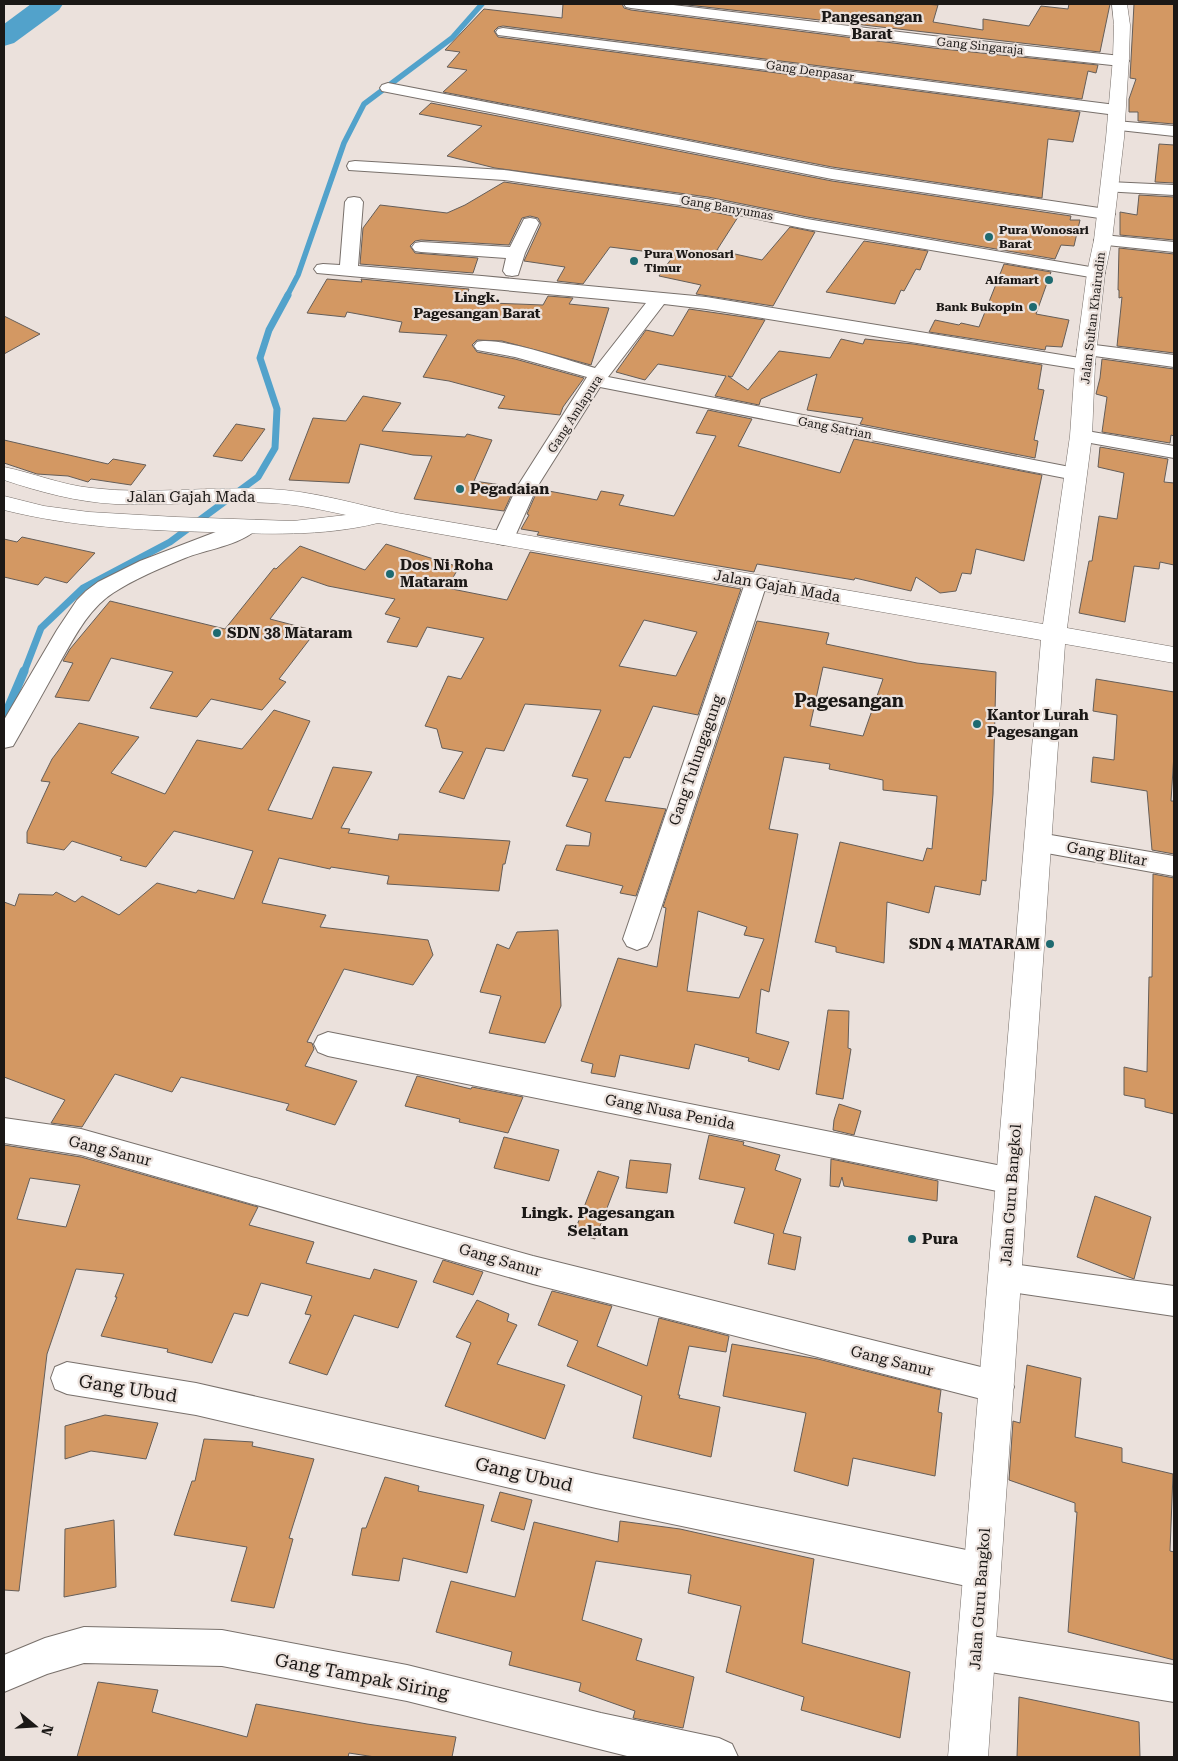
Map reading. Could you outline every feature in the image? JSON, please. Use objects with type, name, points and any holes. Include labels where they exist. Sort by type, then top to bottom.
[{"type":"main road","name":"Jalan Sultan Khairudin","points":[[1054,633],[1081,436],[1086,357],[1109,187],[1121,61],[1122,25],[1120,4]]},
{"type":"main road","name":"Jalan Gajah Mada","points":[[4,473],[45,485],[92,495],[120,497],[271,496],[334,504],[380,516],[1174,655]]},
{"type":"main road","name":"Jalan Gajah Mada","points":[[4,503],[81,518],[247,527],[293,528],[330,525],[380,516]]},
{"type":"main road","name":"Jalan Guru Bangkol","points":[[968,1757],[978,1652],[981,1571],[997,1387],[1054,633]]},
{"type":"street","name":"Gang Singaraja","points":[[632,4],[889,36],[1121,61]]},
{"type":"street","name":"Gang Denpasar","points":[[503,32],[1116,118],[1174,131]]},
{"type":"street","points":[[388,88],[832,174],[1106,214]]},
{"type":"street","name":"Gang Banyumas","points":[[355,166],[504,175],[708,204],[817,226],[1096,272]]},
{"type":"street","points":[[1109,187],[1174,190]]},
{"type":"street","points":[[348,270],[351,258],[354,202]]},
{"type":"street","points":[[508,284],[516,254],[530,223]]},
{"type":"street","points":[[1103,240],[1174,247]]},
{"type":"street","points":[[421,247],[516,254]]},
{"type":"street","points":[[324,269],[706,303],[1086,357],[1174,361]]},
{"type":"street","name":"Gang Amlapura","points":[[504,538],[527,487],[598,377],[659,299]]},
{"type":"street","name":"Gang Satrian","points":[[484,346],[517,352],[598,377],[782,418],[1076,474]]},
{"type":"street","points":[[1081,436],[1174,452]]},
{"type":"street","points":[[4,740],[64,634],[94,596],[106,587],[148,566],[178,553],[238,533],[247,527]]},
{"type":"street","name":"Gang Tulungagung","points":[[637,938],[756,583]]},
{"type":"street","name":"Gang Blitar","points":[[1039,842],[1174,866]]},
{"type":"street","name":"Gang Nusa Penida","points":[[328,1044],[1012,1181]]},
{"type":"street","name":"Gang Sanur","points":[[4,1130],[81,1142],[533,1270],[997,1387]]},
{"type":"street","points":[[1004,1277],[1174,1301]]},
{"type":"street","name":"Gang Ubud","points":[[67,1378],[196,1399],[596,1491],[981,1571]]},
{"type":"street","name":"Gang Tampak Siring","points":[[4,1674],[45,1656],[84,1645],[222,1648],[407,1682],[600,1732],[719,1757]]},
{"type":"street","points":[[978,1652],[1174,1684]]},
{"type":"building","points":[[563,4],[622,4],[624,8],[631,10],[933,48],[1098,65],[1096,73],[1088,71],[1082,99],[503,26],[498,27],[494,31],[498,37],[1080,112],[1073,142],[1048,139],[1042,198],[832,167],[443,92],[467,70],[447,67],[460,52],[445,50],[484,9],[562,18]]},
{"type":"building","points":[[679,4],[938,5],[933,22],[983,30],[983,19],[1029,26],[1041,6],[1068,9],[1069,4],[1110,4],[1100,52]]},
{"type":"building","points":[[1134,4],[1174,4],[1174,124],[1138,121],[1138,112],[1129,112],[1129,99],[1136,79],[1130,78]]},
{"type":"building","points":[[431,103],[832,181],[1071,216],[1070,220],[1080,220],[1074,246],[1061,245],[1055,259],[807,217],[708,197],[495,168],[447,156],[482,126],[419,114]]},
{"type":"building","points":[[1159,144],[1174,145],[1174,183],[1155,182]]},
{"type":"building","points":[[504,182],[738,217],[717,250],[762,260],[790,227],[815,232],[773,306],[696,294],[701,285],[659,276],[674,255],[610,247],[583,284],[557,281],[565,267],[524,261],[541,224],[538,218],[530,216],[522,218],[509,245],[421,240],[415,241],[410,246],[415,253],[478,258],[473,273],[360,264],[363,228],[380,205],[447,213],[465,205]]},
{"type":"building","points":[[1139,195],[1174,197],[1174,240],[1120,235],[1120,212],[1137,215]]},
{"type":"building","points":[[864,241],[928,251],[920,270],[916,269],[904,291],[901,290],[895,304],[826,292]]},
{"type":"building","points":[[1119,248],[1174,254],[1174,353],[1117,346],[1122,297],[1119,298],[1118,290]]},
{"type":"building","points":[[1004,264],[1051,272],[1036,314],[1069,320],[1062,347],[1046,346],[1045,350],[929,332],[935,320],[979,327]]},
{"type":"building","points":[[327,279],[362,282],[361,279],[469,289],[465,302],[543,305],[548,296],[573,298],[569,304],[609,308],[591,365],[502,341],[477,340],[472,345],[477,352],[515,359],[584,378],[563,407],[560,415],[498,408],[505,396],[449,381],[423,377],[447,335],[399,332],[402,322],[347,312],[345,317],[307,313]]},
{"type":"building","points":[[689,309],[765,320],[732,377],[728,376],[748,390],[779,351],[830,358],[841,339],[863,344],[865,339],[913,344],[1042,365],[1038,389],[1044,390],[1034,440],[1038,441],[1035,458],[860,424],[863,418],[807,410],[817,374],[761,399],[759,405],[715,396],[726,376],[658,364],[645,380],[616,372],[646,330],[673,336]]},
{"type":"building","points":[[4,316],[40,334],[4,354]]},
{"type":"building","points":[[1102,359],[1174,369],[1174,436],[1171,435],[1170,443],[1102,432],[1107,397],[1096,394]]},
{"type":"building","points":[[363,396],[401,403],[382,431],[465,437],[467,434],[492,440],[474,481],[515,487],[504,511],[414,499],[432,456],[413,455],[360,444],[349,483],[289,480],[313,418],[346,421]]},
{"type":"building","points":[[708,410],[752,419],[738,446],[840,473],[854,439],[1042,475],[1024,561],[976,549],[971,574],[962,573],[956,591],[940,593],[916,577],[911,591],[855,578],[854,580],[757,564],[754,572],[537,535],[539,532],[521,529],[529,515],[527,514],[538,489],[597,500],[601,491],[624,495],[619,505],[674,516],[716,436],[696,433]]},
{"type":"building","points":[[236,424],[265,429],[242,461],[213,456]]},
{"type":"building","points":[[4,440],[108,464],[113,459],[146,465],[131,485],[91,479],[88,482],[68,476],[37,474],[4,463]]},
{"type":"building","points":[[1100,447],[1168,459],[1164,482],[1174,483],[1174,565],[1160,562],[1159,569],[1134,566],[1125,622],[1079,613],[1089,561],[1092,561],[1099,516],[1117,519],[1124,473],[1098,467]]},
{"type":"building","points":[[22,537],[95,553],[67,583],[45,577],[38,585],[4,577],[4,539],[17,542]]},
{"type":"building","points":[[386,544],[459,567],[447,588],[507,600],[530,552],[741,589],[698,715],[653,706],[630,758],[624,757],[605,801],[666,809],[636,896],[620,893],[623,886],[556,870],[566,845],[589,846],[591,833],[566,826],[588,779],[572,776],[601,710],[525,704],[504,751],[486,748],[464,799],[439,792],[463,752],[442,748],[437,729],[425,726],[448,676],[461,679],[484,638],[427,627],[417,647],[387,642],[400,618],[385,614],[395,599],[328,586],[302,577],[270,619],[316,631],[279,679],[286,682],[262,710],[211,699],[197,717],[150,708],[173,672],[111,658],[89,701],[55,697],[73,663],[63,661],[70,649],[110,601],[225,629],[274,568],[276,569],[300,546],[365,570]],"holes":[[[644,620],[697,632],[676,676],[619,666]]]},
{"type":"building","points":[[757,621],[829,633],[826,644],[917,663],[996,672],[993,794],[986,881],[982,880],[980,895],[935,886],[929,913],[887,902],[884,963],[836,952],[836,947],[815,942],[840,842],[923,861],[927,848],[932,849],[937,796],[883,790],[883,780],[829,769],[830,764],[784,757],[769,829],[798,834],[769,992],[761,989],[756,1033],[789,1042],[779,1070],[748,1061],[749,1058],[695,1044],[689,1069],[620,1055],[615,1077],[591,1073],[593,1064],[581,1061],[618,958],[657,967],[666,908],[663,907]],"holes":[[[823,667],[883,679],[863,736],[810,726]],[[698,911],[747,927],[744,935],[764,939],[739,998],[687,991]]]},
{"type":"building","points":[[1096,679],[1174,692],[1174,754],[1171,801],[1174,801],[1174,854],[1152,850],[1147,791],[1091,782],[1093,757],[1114,760],[1117,715],[1093,711]]},
{"type":"building","points":[[274,710],[310,721],[268,810],[312,819],[333,767],[372,772],[341,828],[350,829],[348,833],[398,840],[399,834],[510,841],[505,864],[503,864],[499,891],[387,884],[389,876],[331,867],[330,869],[279,858],[262,903],[326,915],[320,927],[428,940],[433,955],[413,985],[344,969],[307,1042],[312,1043],[314,1049],[305,1066],[357,1081],[335,1125],[286,1110],[289,1104],[181,1077],[172,1092],[115,1074],[82,1127],[51,1123],[65,1100],[4,1077],[4,902],[15,906],[19,894],[53,895],[56,892],[75,902],[82,896],[119,915],[157,883],[196,893],[198,890],[234,899],[253,851],[174,831],[146,867],[120,860],[122,857],[72,841],[64,850],[27,843],[27,832],[50,782],[41,781],[52,759],[79,723],[139,737],[111,773],[165,794],[197,740],[242,749]]},
{"type":"building","points":[[1153,874],[1174,878],[1174,1114],[1145,1107],[1145,1099],[1124,1095],[1124,1067],[1147,1072],[1149,977],[1152,977]]},
{"type":"building","points":[[558,930],[561,1006],[545,1043],[489,1033],[501,996],[480,992],[497,944],[509,949],[517,932]]},
{"type":"building","points":[[828,1010],[849,1011],[848,1048],[851,1049],[843,1099],[816,1094]]},
{"type":"building","points":[[417,1076],[471,1089],[472,1087],[523,1097],[508,1133],[459,1122],[460,1119],[405,1106]]},
{"type":"building","points":[[839,1104],[861,1111],[854,1135],[833,1130]]},
{"type":"building","points":[[709,1135],[744,1142],[743,1145],[780,1155],[775,1170],[801,1179],[783,1233],[801,1237],[795,1270],[768,1264],[774,1234],[734,1223],[745,1188],[699,1179]]},
{"type":"building","points":[[504,1137],[559,1150],[549,1181],[494,1168]]},
{"type":"building","points":[[4,1145],[81,1157],[258,1207],[249,1225],[314,1242],[306,1263],[370,1279],[374,1269],[417,1281],[398,1328],[354,1315],[327,1375],[289,1363],[311,1315],[305,1314],[312,1296],[261,1283],[248,1316],[234,1313],[212,1363],[167,1352],[168,1349],[101,1336],[124,1274],[76,1269],[47,1354],[19,1591],[4,1590]],"holes":[[[30,1178],[80,1185],[66,1227],[17,1219]]]},
{"type":"building","points":[[831,1159],[938,1181],[937,1201],[844,1186],[842,1177],[839,1187],[830,1186]]},
{"type":"building","points":[[630,1160],[671,1164],[667,1193],[626,1188]]},
{"type":"building","points":[[598,1171],[619,1177],[595,1239],[574,1233]]},
{"type":"building","points":[[1095,1196],[1151,1217],[1134,1279],[1077,1257]]},
{"type":"building","points":[[443,1260],[483,1272],[473,1295],[433,1282]]},
{"type":"building","points":[[552,1291],[612,1306],[597,1346],[647,1366],[659,1318],[729,1336],[726,1352],[689,1346],[678,1395],[680,1395],[679,1398],[720,1407],[711,1457],[633,1438],[642,1396],[567,1366],[578,1341],[538,1325]]},
{"type":"building","points":[[477,1300],[509,1314],[507,1321],[517,1325],[497,1364],[565,1385],[545,1439],[445,1406],[471,1343],[456,1337]]},
{"type":"building","points":[[732,1344],[818,1359],[941,1390],[938,1412],[942,1413],[935,1476],[853,1458],[848,1486],[794,1471],[806,1413],[723,1396]]},
{"type":"building","points":[[1027,1365],[1081,1378],[1075,1437],[1122,1448],[1122,1462],[1173,1474],[1170,1551],[1174,1552],[1174,1660],[1068,1632],[1077,1512],[1075,1512],[1075,1503],[1009,1480],[1013,1421],[1020,1423]]},
{"type":"building","points":[[105,1415],[158,1423],[146,1459],[91,1451],[65,1459],[65,1426]]},
{"type":"building","points":[[204,1439],[253,1442],[252,1446],[314,1459],[289,1538],[293,1539],[274,1608],[231,1601],[247,1547],[174,1535],[192,1481],[195,1481]]},
{"type":"building","points":[[385,1477],[419,1486],[418,1491],[484,1505],[467,1573],[403,1558],[399,1581],[352,1575],[362,1528],[366,1528]]},
{"type":"building","points":[[500,1492],[532,1500],[524,1530],[491,1521]]},
{"type":"building","points":[[114,1520],[116,1587],[64,1597],[65,1529]]},
{"type":"building","points":[[620,1521],[680,1529],[814,1559],[802,1643],[910,1672],[900,1738],[801,1710],[804,1697],[726,1672],[741,1606],[688,1593],[691,1575],[596,1561],[582,1620],[642,1639],[636,1660],[694,1677],[683,1728],[633,1718],[635,1711],[579,1691],[581,1683],[509,1665],[512,1652],[436,1632],[451,1581],[515,1597],[534,1522],[618,1542]]},
{"type":"building","points":[[98,1682],[158,1690],[152,1712],[247,1737],[256,1704],[367,1724],[456,1737],[452,1757],[375,1757],[349,1753],[348,1757],[77,1757]]},
{"type":"building","points":[[1019,1697],[1139,1722],[1140,1757],[1017,1757]]},
{"type":"waterway","points":[[4,37],[49,4]]},
{"type":"waterway","points":[[287,296],[298,275],[344,143],[364,104],[452,38],[482,4]]},
{"type":"waterway","points":[[24,672],[41,628],[83,588],[170,542],[258,477],[275,448],[277,409],[260,358],[269,330],[288,295]]},
{"type":"waterway","points":[[4,718],[24,671]]},
{"type":"place","name":"Pura Wonosari Barat","points":[[989,237]]},
{"type":"place","name":"Pura Wonosari Timur","points":[[634,261]]},
{"type":"place","name":"Alfamart","points":[[1049,280]]},
{"type":"place","name":"Bank Bukopin","points":[[1033,307]]},
{"type":"place","name":"Pegadaian","points":[[460,489]]},
{"type":"place","name":"Dos Ni Roha Mataram","points":[[390,574]]},
{"type":"place","name":"SDN 38 Mataram","points":[[217,633]]},
{"type":"place","name":"Kantor Lurah Pagesangan","points":[[977,724]]},
{"type":"place","name":"SDN 4 MATARAM","points":[[1050,944]]},
{"type":"place","name":"Pura","points":[[912,1239]]},
{"type":"district","name":"Pangesangan Barat","points":[[872,26]]},
{"type":"district","name":"Lingk. Pagesangan Barat","points":[[477,306]]},
{"type":"district","name":"Pagesangan","points":[[849,700]]},
{"type":"district","name":"Lingk. Pagesangan Selatan","points":[[598,1221]]}]
